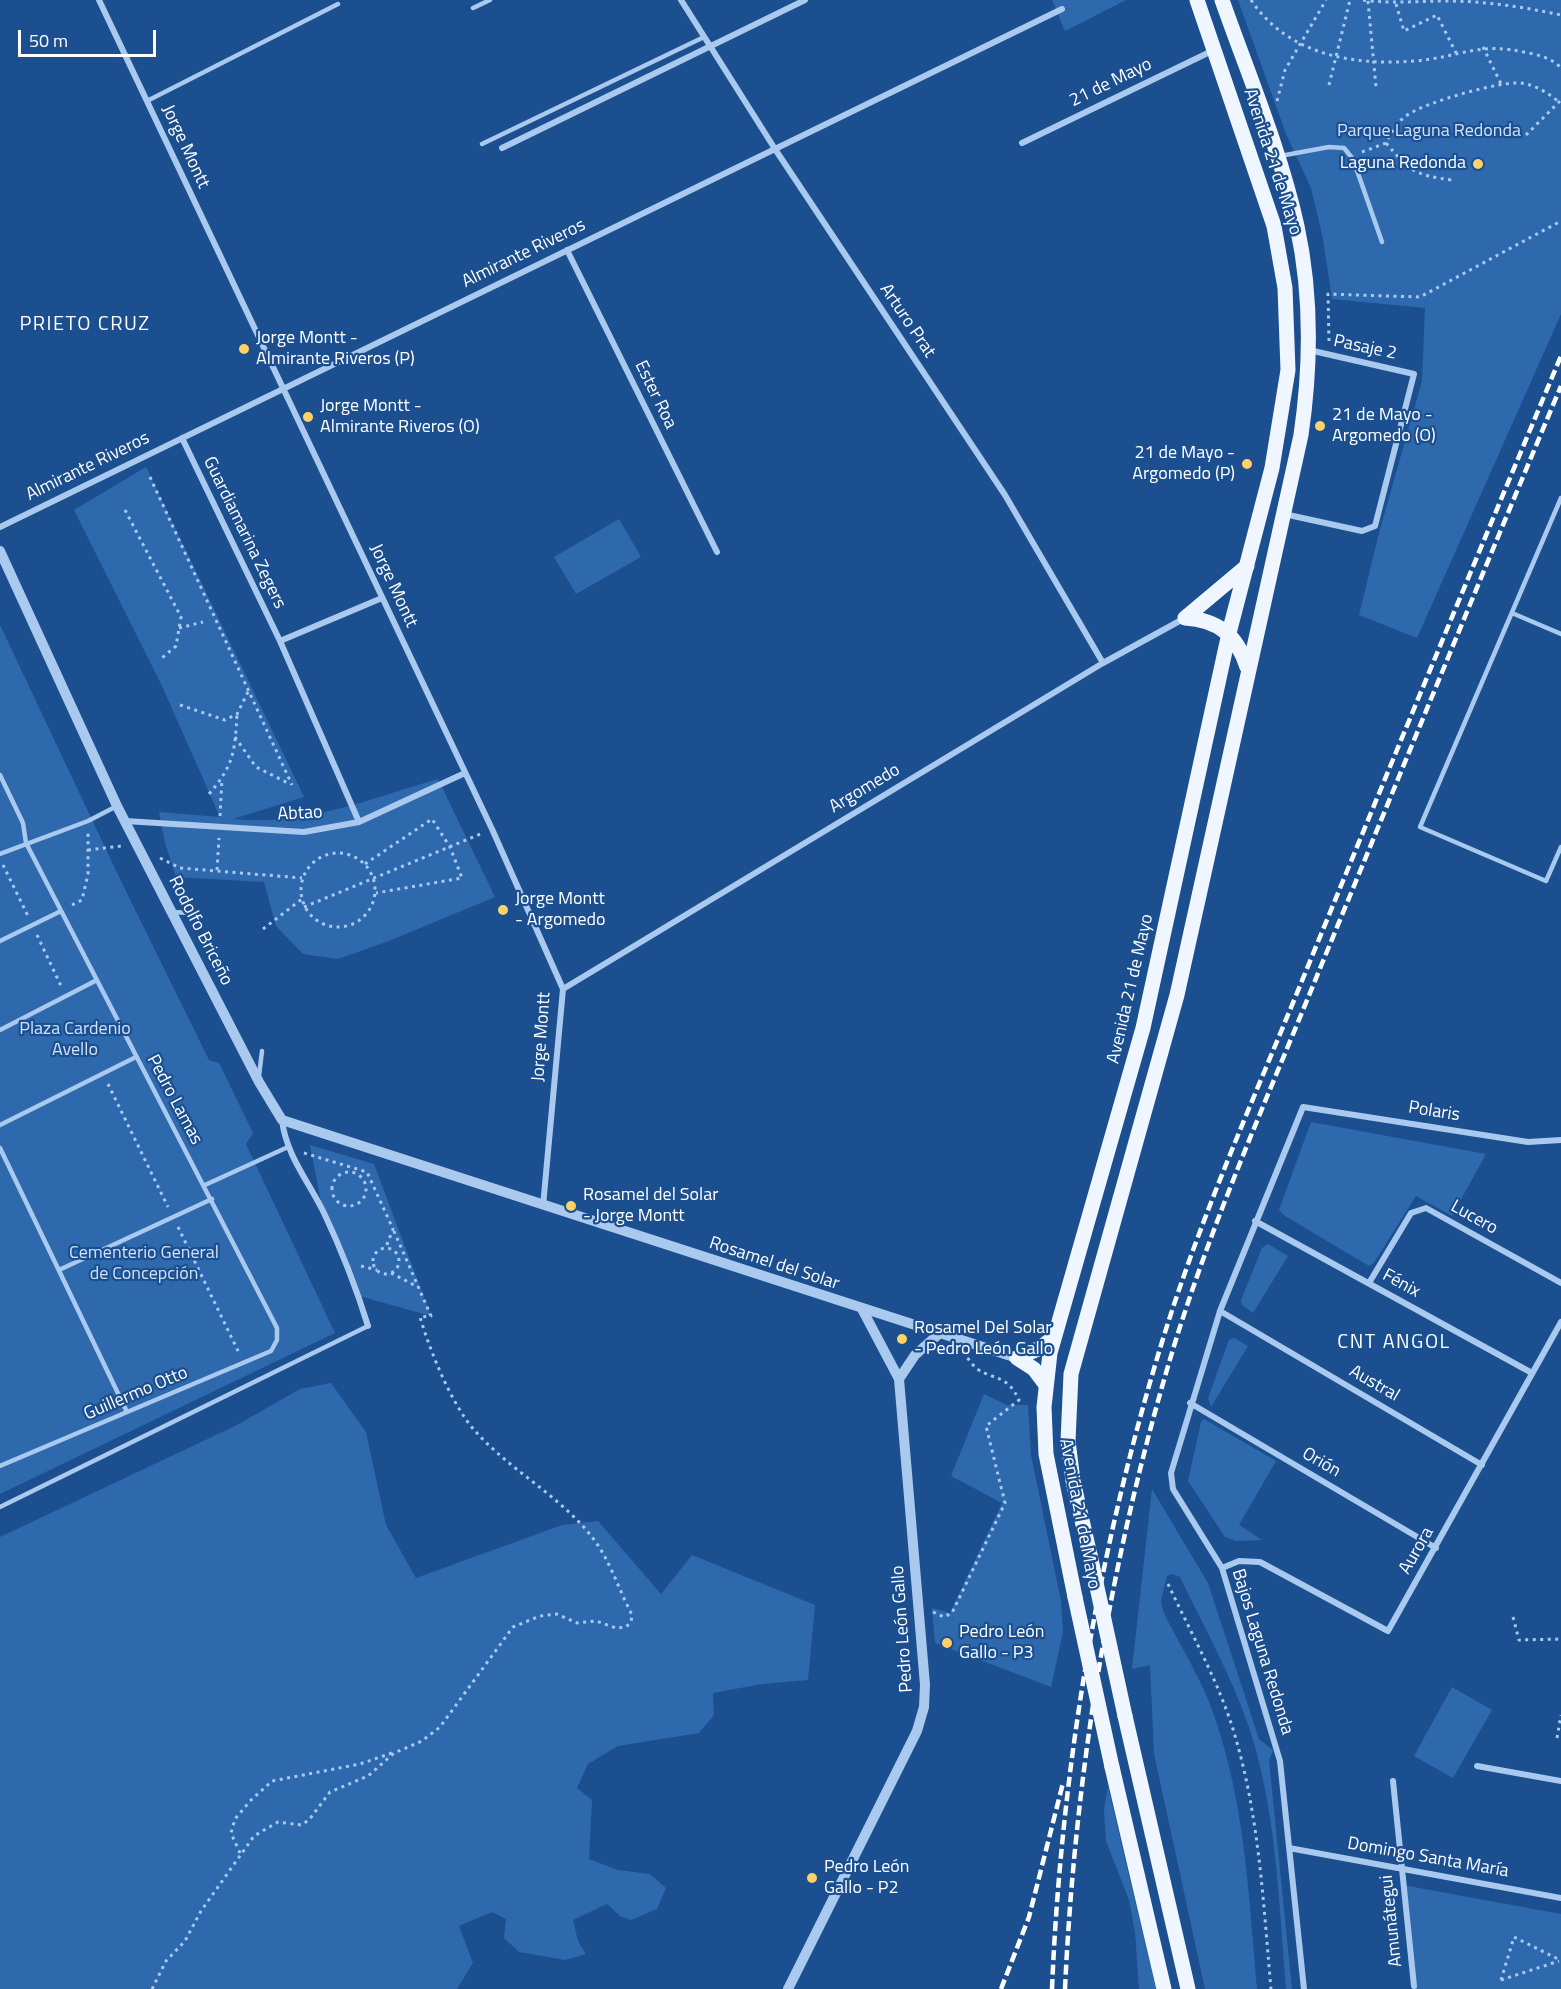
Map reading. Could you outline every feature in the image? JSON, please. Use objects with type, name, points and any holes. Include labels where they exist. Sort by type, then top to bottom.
[{"type":"main road","name":"Avenida 21 de Mayo","points":[[1164,1989],[1112,1767],[1046,1454],[1046,1386],[1053,1338],[1140,1039],[1229,633],[1272,468],[1288,370],[1287,313],[1274,226],[1197,0]]},
{"type":"main road","name":"Avenida 21 de Mayo","points":[[1188,1989],[1090,1555],[1070,1456],[1068,1412],[1071,1374],[1177,995],[1247,668],[1301,435],[1309,350],[1301,249],[1292,204],[1277,156],[1222,0]]},
{"type":"main road","points":[[1185,618],[1247,565]]},
{"type":"main road","points":[[1185,618],[1210,622],[1229,633],[1239,646],[1247,668]]},
{"type":"main road","points":[[1017,1358],[1040,1348],[1053,1338]]},
{"type":"main road","points":[[1017,1358],[1034,1369],[1046,1386]]},
{"type":"street","name":"Jorge Montt","points":[[99,0],[492,829],[562,989],[543,1207]]},
{"type":"street","name":"Arturo Prat","points":[[681,0],[776,149],[1005,495],[1103,663]]},
{"type":"street","points":[[502,148],[805,0]]},
{"type":"street","name":"Almirante Riveros","points":[[0,527],[1062,9]]},
{"type":"street","name":"21 de Mayo","points":[[1022,143],[1214,50]]},
{"type":"street","name":"Ester Roa","points":[[567,250],[717,552]]},
{"type":"street","name":"Pasaje 2","points":[[1283,514],[1362,531],[1372,529],[1379,516],[1414,374],[1309,350]]},
{"type":"street","name":"Guardiamarina Zegers","points":[[182,438],[279,641],[359,822]]},
{"type":"street","name":"Rodolfo Briceño","points":[[0,550],[117,806],[259,1082],[282,1120],[288,1147],[323,1212],[359,1296],[368,1326]]},
{"type":"street","points":[[279,641],[382,598]]},
{"type":"street","name":"Argomedo","points":[[562,989],[1103,663],[1185,618]]},
{"type":"street","name":"Abtao","points":[[125,821],[304,832],[359,822],[465,773]]},
{"type":"street","name":"Polaris","points":[[1303,1107],[1528,1142],[1561,1140]]},
{"type":"street","name":"Bajos Laguna Redonda","points":[[1303,1107],[1220,1311],[1171,1473],[1173,1489],[1222,1568],[1280,1761],[1304,1989]]},
{"type":"street","name":"Rosamel del Solar","points":[[282,1120],[543,1207],[1017,1358]]},
{"type":"street","name":"Lucero","points":[[1369,1283],[1411,1213],[1426,1208],[1561,1283]]},
{"type":"street","name":"Fénix","points":[[1256,1221],[1532,1374]]},
{"type":"street","name":"Pedro León Gallo","points":[[788,1989],[921,1719],[925,1696],[899,1379],[862,1309]]},
{"type":"street","name":"Austral","points":[[1220,1311],[1482,1465]]},
{"type":"street","name":"Aurora","points":[[1222,1568],[1239,1561],[1260,1562],[1388,1631],[1561,1322]]},
{"type":"street","points":[[899,1379],[915,1355],[940,1333]]},
{"type":"street","name":"Orión","points":[[1190,1404],[1436,1548]]},
{"type":"street","points":[[1478,1766],[1561,1781]]},
{"type":"street","name":"Amunátegui","points":[[1393,1781],[1414,1986]]},
{"type":"street","name":"Domingo Santa María","points":[[1289,1848],[1561,1898]]},
{"type":"lane","points":[[472,8],[490,0]]},
{"type":"lane","points":[[147,101],[338,4]]},
{"type":"lane","points":[[482,144],[704,38]]},
{"type":"lane","points":[[1277,156],[1340,146],[1351,156],[1382,242]]},
{"type":"lane","points":[[1561,498],[1420,827],[1546,881],[1561,847]]},
{"type":"lane","points":[[1512,613],[1561,634]]},
{"type":"lane","name":"Pedro Lamas","points":[[0,775],[23,823],[26,843],[205,1185],[277,1328],[277,1340]]},
{"type":"lane","points":[[0,854],[88,821],[117,806]]},
{"type":"lane","points":[[0,941],[61,911]]},
{"type":"lane","points":[[172,912],[188,913]]},
{"type":"lane","points":[[0,1030],[97,980]]},
{"type":"lane","points":[[259,1082],[262,1051]]},
{"type":"lane","points":[[0,1125],[136,1057]]},
{"type":"lane","points":[[205,1185],[288,1147]]},
{"type":"lane","points":[[0,1148],[127,1412]]},
{"type":"lane","points":[[59,1270],[212,1199]]},
{"type":"lane","points":[[0,1507],[368,1326]]},
{"type":"lane","name":"Guillermo Otto","points":[[0,1466],[271,1351],[277,1340]]},
{"type":"path","points":[[1251,0],[1277,28],[1300,45],[1336,58],[1415,61],[1483,47],[1506,47],[1540,56],[1561,68]]},
{"type":"path","points":[[1285,70],[1326,0]]},
{"type":"path","points":[[1329,85],[1350,0]]},
{"type":"path","points":[[1376,87],[1365,0],[1396,4],[1448,1],[1502,4],[1561,15]]},
{"type":"path","points":[[1396,4],[1404,31],[1437,15],[1456,53]]},
{"type":"path","points":[[1483,47],[1502,86]]},
{"type":"path","points":[[1351,156],[1386,143],[1396,124],[1410,113],[1464,94],[1520,83],[1535,87],[1560,101],[1526,135]]},
{"type":"path","points":[[1386,143],[1405,166],[1421,173],[1452,180]]},
{"type":"path","points":[[1329,355],[1328,294],[1420,297],[1561,221]]},
{"type":"path","points":[[150,477],[292,785],[256,767],[235,737]]},
{"type":"path","points":[[125,510],[181,617],[176,646],[162,658]]},
{"type":"path","points":[[179,628],[203,622]]},
{"type":"path","points":[[209,794],[222,779],[234,753],[237,714],[249,692]]},
{"type":"path","points":[[180,705],[225,720],[237,714]]},
{"type":"path","points":[[365,864],[432,819],[450,847],[462,878],[376,893]]},
{"type":"path","points":[[61,911],[82,900],[88,874],[88,821]]},
{"type":"path","points":[[304,907],[374,876],[492,829]]},
{"type":"path","points":[[88,850],[137,844],[146,846],[163,860],[180,868],[302,879]]},
{"type":"path","points":[[343,852],[355,856],[374,876],[376,893],[373,905],[365,916],[343,927],[318,922],[304,907],[302,879],[308,867],[318,858],[329,853],[343,852]]},
{"type":"path","points":[[263,929],[302,898]]},
{"type":"path","points":[[240,1853],[231,1833],[235,1819],[272,1781],[360,1764],[422,1741],[440,1727],[513,1627],[540,1616],[557,1614],[577,1623],[596,1621],[616,1628],[626,1627],[631,1622],[632,1615],[592,1537],[556,1499],[475,1431],[453,1395],[429,1346],[420,1317],[431,1316],[367,1172],[312,1155]]},
{"type":"path","points":[[355,1173],[364,1180],[365,1195],[352,1206],[341,1204],[334,1195],[333,1184],[340,1175],[355,1173]]},
{"type":"path","points":[[393,1229],[386,1247],[375,1254],[373,1263],[381,1273],[391,1273],[420,1288]]},
{"type":"path","points":[[386,1247],[394,1250],[399,1256],[399,1264],[391,1273]]},
{"type":"path","points":[[919,1610],[927,1609],[944,1617],[952,1613],[1005,1503],[986,1426],[1019,1400],[1009,1384],[977,1368],[969,1359],[958,1356]]},
{"type":"path","points":[[1168,1584],[1220,1693],[1242,1759],[1257,1836],[1271,1989]]},
{"type":"path","points":[[1513,1617],[1519,1640],[1561,1639]]},
{"type":"path","points":[[1557,1738],[1561,1716]]},
{"type":"path","points":[[152,1989],[166,1961],[185,1941],[201,1911],[254,1836],[278,1822],[301,1825],[309,1820],[330,1792],[368,1776],[394,1753]]},
{"type":"path","points":[[1514,1936],[1561,1960],[1550,1964],[1501,1980],[1514,1936]]},
{"type":"green space","points":[[1052,0],[1126,0],[1065,31]]},
{"type":"green space","name":"Parque Laguna Redonda","points":[[1238,0],[1561,0],[1561,314],[1417,638],[1359,615],[1379,533],[1422,381],[1425,308],[1332,299],[1323,239],[1311,188],[1286,134]]},
{"type":"green space","points":[[146,467],[304,797],[233,819],[285,819],[311,815],[438,779],[495,897],[389,941],[338,959],[303,954],[276,926],[264,882],[176,877],[165,843],[159,812],[220,817],[162,686],[74,510]]},
{"type":"green space","points":[[619,519],[641,557],[576,594],[554,557]]},
{"type":"green space","name":"Cementerio General de Concepción","points":[[0,625],[120,879],[209,1060],[219,1063],[253,1133],[246,1144],[335,1333],[0,1494]]},
{"type":"green space","points":[[1311,1122],[1486,1154],[1452,1216],[1416,1196],[1373,1264],[1369,1266],[1285,1216],[1279,1210]]},
{"type":"green space","points":[[310,1145],[374,1164],[431,1316],[359,1296],[323,1212]]},
{"type":"green space","points":[[1268,1244],[1288,1256],[1253,1313],[1242,1305],[1241,1300],[1262,1248]]},
{"type":"green space","points":[[1234,1338],[1248,1346],[1211,1407],[1208,1398],[1229,1340]]},
{"type":"green space","points":[[331,1383],[366,1432],[386,1525],[416,1578],[562,1525],[598,1521],[661,1594],[692,1555],[815,1605],[808,1680],[762,1684],[713,1693],[714,1715],[699,1733],[618,1746],[588,1764],[577,1788],[592,1800],[589,1859],[618,1870],[650,1874],[666,1888],[657,1909],[631,1920],[620,1916],[607,1904],[573,1920],[578,1941],[586,1954],[565,1960],[519,1952],[504,1938],[506,1919],[492,1912],[459,1926],[473,1963],[457,1989],[0,1989],[0,1537],[237,1425],[300,1389]]},
{"type":"green space","points":[[984,1394],[1007,1405],[1028,1405],[1031,1455],[1061,1601],[1063,1632],[1051,1687],[935,1643],[932,1608],[950,1613],[1002,1503],[951,1476]]},
{"type":"green space","points":[[1204,1419],[1276,1461],[1239,1525],[1262,1540],[1236,1541],[1225,1537],[1188,1481],[1201,1422]]},
{"type":"green space","points":[[1152,1489],[1208,1583],[1259,1739],[1273,1750],[1269,1760],[1292,1989],[1286,1989],[1272,1832],[1253,1740],[1238,1698],[1210,1637],[1180,1577],[1171,1574],[1167,1576],[1161,1600],[1163,1611],[1210,1704],[1233,1784],[1248,1886],[1257,1989],[1205,1989],[1154,1754],[1150,1665],[1132,1669]]},
{"type":"green space","points":[[1452,1687],[1492,1710],[1453,1778],[1414,1756]]},
{"type":"green space","points":[[1108,1787],[1156,1989],[1139,1989],[1135,1932],[1129,1900],[1106,1841],[1104,1809]]},
{"type":"green space","points":[[1403,1885],[1561,1914],[1561,1989],[1414,1989]]},
{"type":"railway","points":[[1052,1989],[1064,1825],[1086,1662],[1119,1501],[1162,1342],[1194,1248],[1230,1155],[1561,356]]},
{"type":"railway","points":[[1065,1989],[1077,1826],[1100,1664],[1114,1584],[1132,1504],[1174,1346],[1243,1154],[1561,386]]},
{"type":"railway","points":[[1001,1989],[1029,1917],[1063,1783]]},
{"type":"place","name":"Laguna Redonda","points":[[1478,164]]},
{"type":"place","name":"Jorge Montt - Almirante Riveros (P)","points":[[244,349]]},
{"type":"place","name":"Jorge Montt - Almirante Riveros (O)","points":[[308,417]]},
{"type":"place","name":"21 de Mayo - Argomedo (O)","points":[[1320,426]]},
{"type":"place","name":"21 de Mayo - Argomedo (P)","points":[[1247,464]]},
{"type":"place","name":"Jorge Montt - Argomedo","points":[[503,910]]},
{"type":"place","name":"Rosamel del Solar - Jorge Montt","points":[[571,1206]]},
{"type":"place","name":"Rosamel Del Solar - Pedro León Gallo","points":[[902,1339]]},
{"type":"place","name":"Pedro León Gallo - P3","points":[[947,1643]]},
{"type":"place","name":"Pedro León Gallo - P2","points":[[812,1878]]},
{"type":"district","name":"PRIETO CRUZ","points":[[85,325]]},
{"type":"district","name":"CNT ANGOL","points":[[1394,1343]]},
{"type":"park label","name":"Plaza Cardenio Avello","points":[[75,1040]]}]
